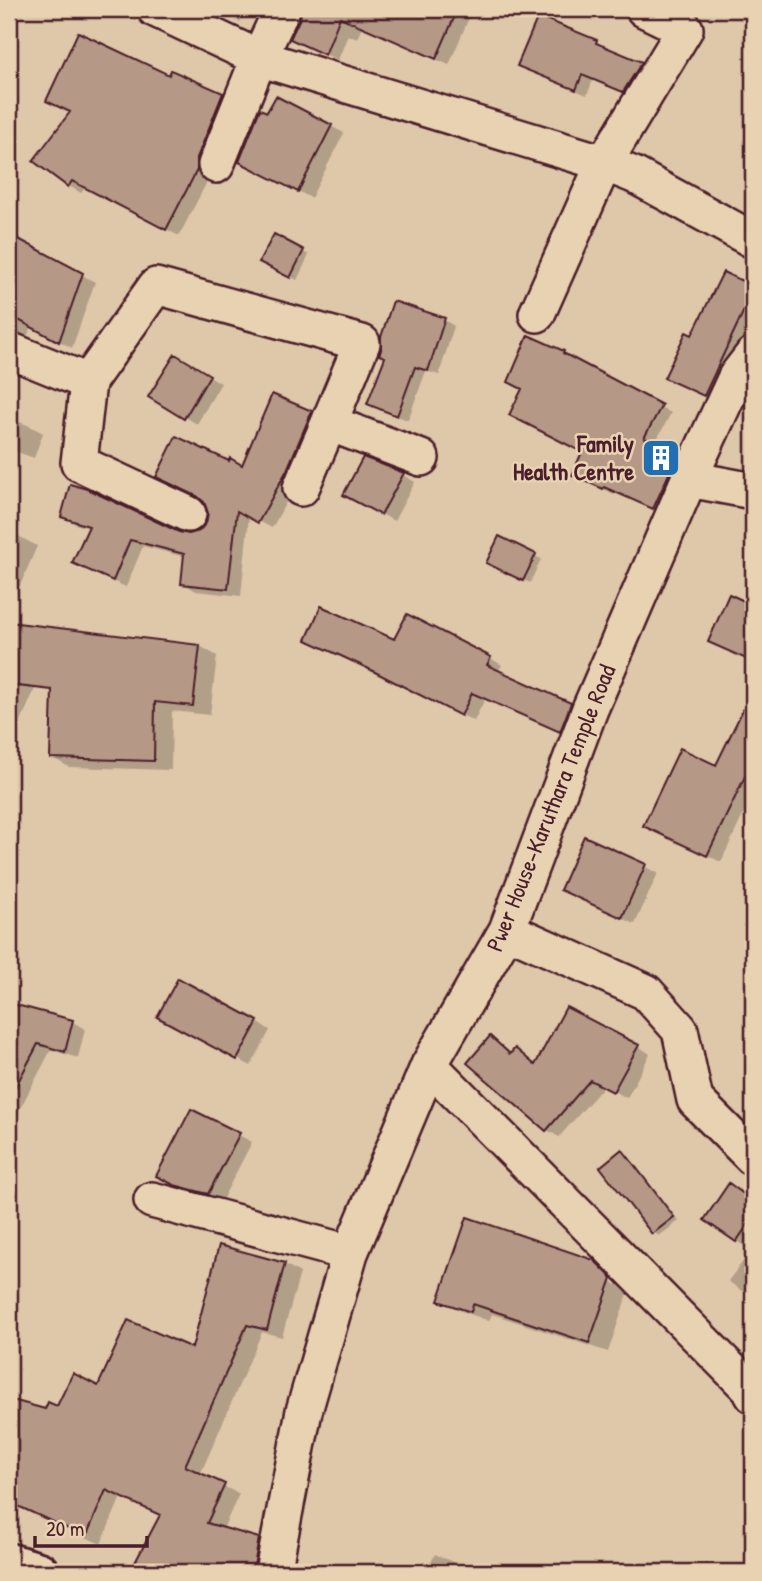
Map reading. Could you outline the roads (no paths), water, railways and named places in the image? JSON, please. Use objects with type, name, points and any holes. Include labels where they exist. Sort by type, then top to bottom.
[{"type":"main road","points":[[9,1563],[38,1572]]},
{"type":"street","points":[[155,9],[259,58],[604,163],[634,175],[753,240]]},
{"type":"street","points":[[216,165],[282,9]]},
{"type":"street","points":[[537,314],[604,163],[685,29],[644,9]]},
{"type":"street","points":[[188,514],[79,463],[88,382],[156,286],[362,343],[301,488]]},
{"type":"street","points":[[9,351],[88,382]]},
{"type":"street","name":"Pwer House-Karuthara Temple Road","points":[[272,1572],[303,1411],[350,1253],[429,1065],[507,930],[590,709],[736,377],[753,355]]},
{"type":"street","points":[[329,424],[421,458]]},
{"type":"street","points":[[690,479],[753,491]]},
{"type":"street","points":[[507,930],[646,992],[680,1030],[695,1100],[753,1158]]},
{"type":"street","points":[[429,1065],[753,1395]]},
{"type":"street","points":[[152,1200],[350,1253]]},
{"type":"place","name":"Family Health Centre","points":[[661,458]]}]
